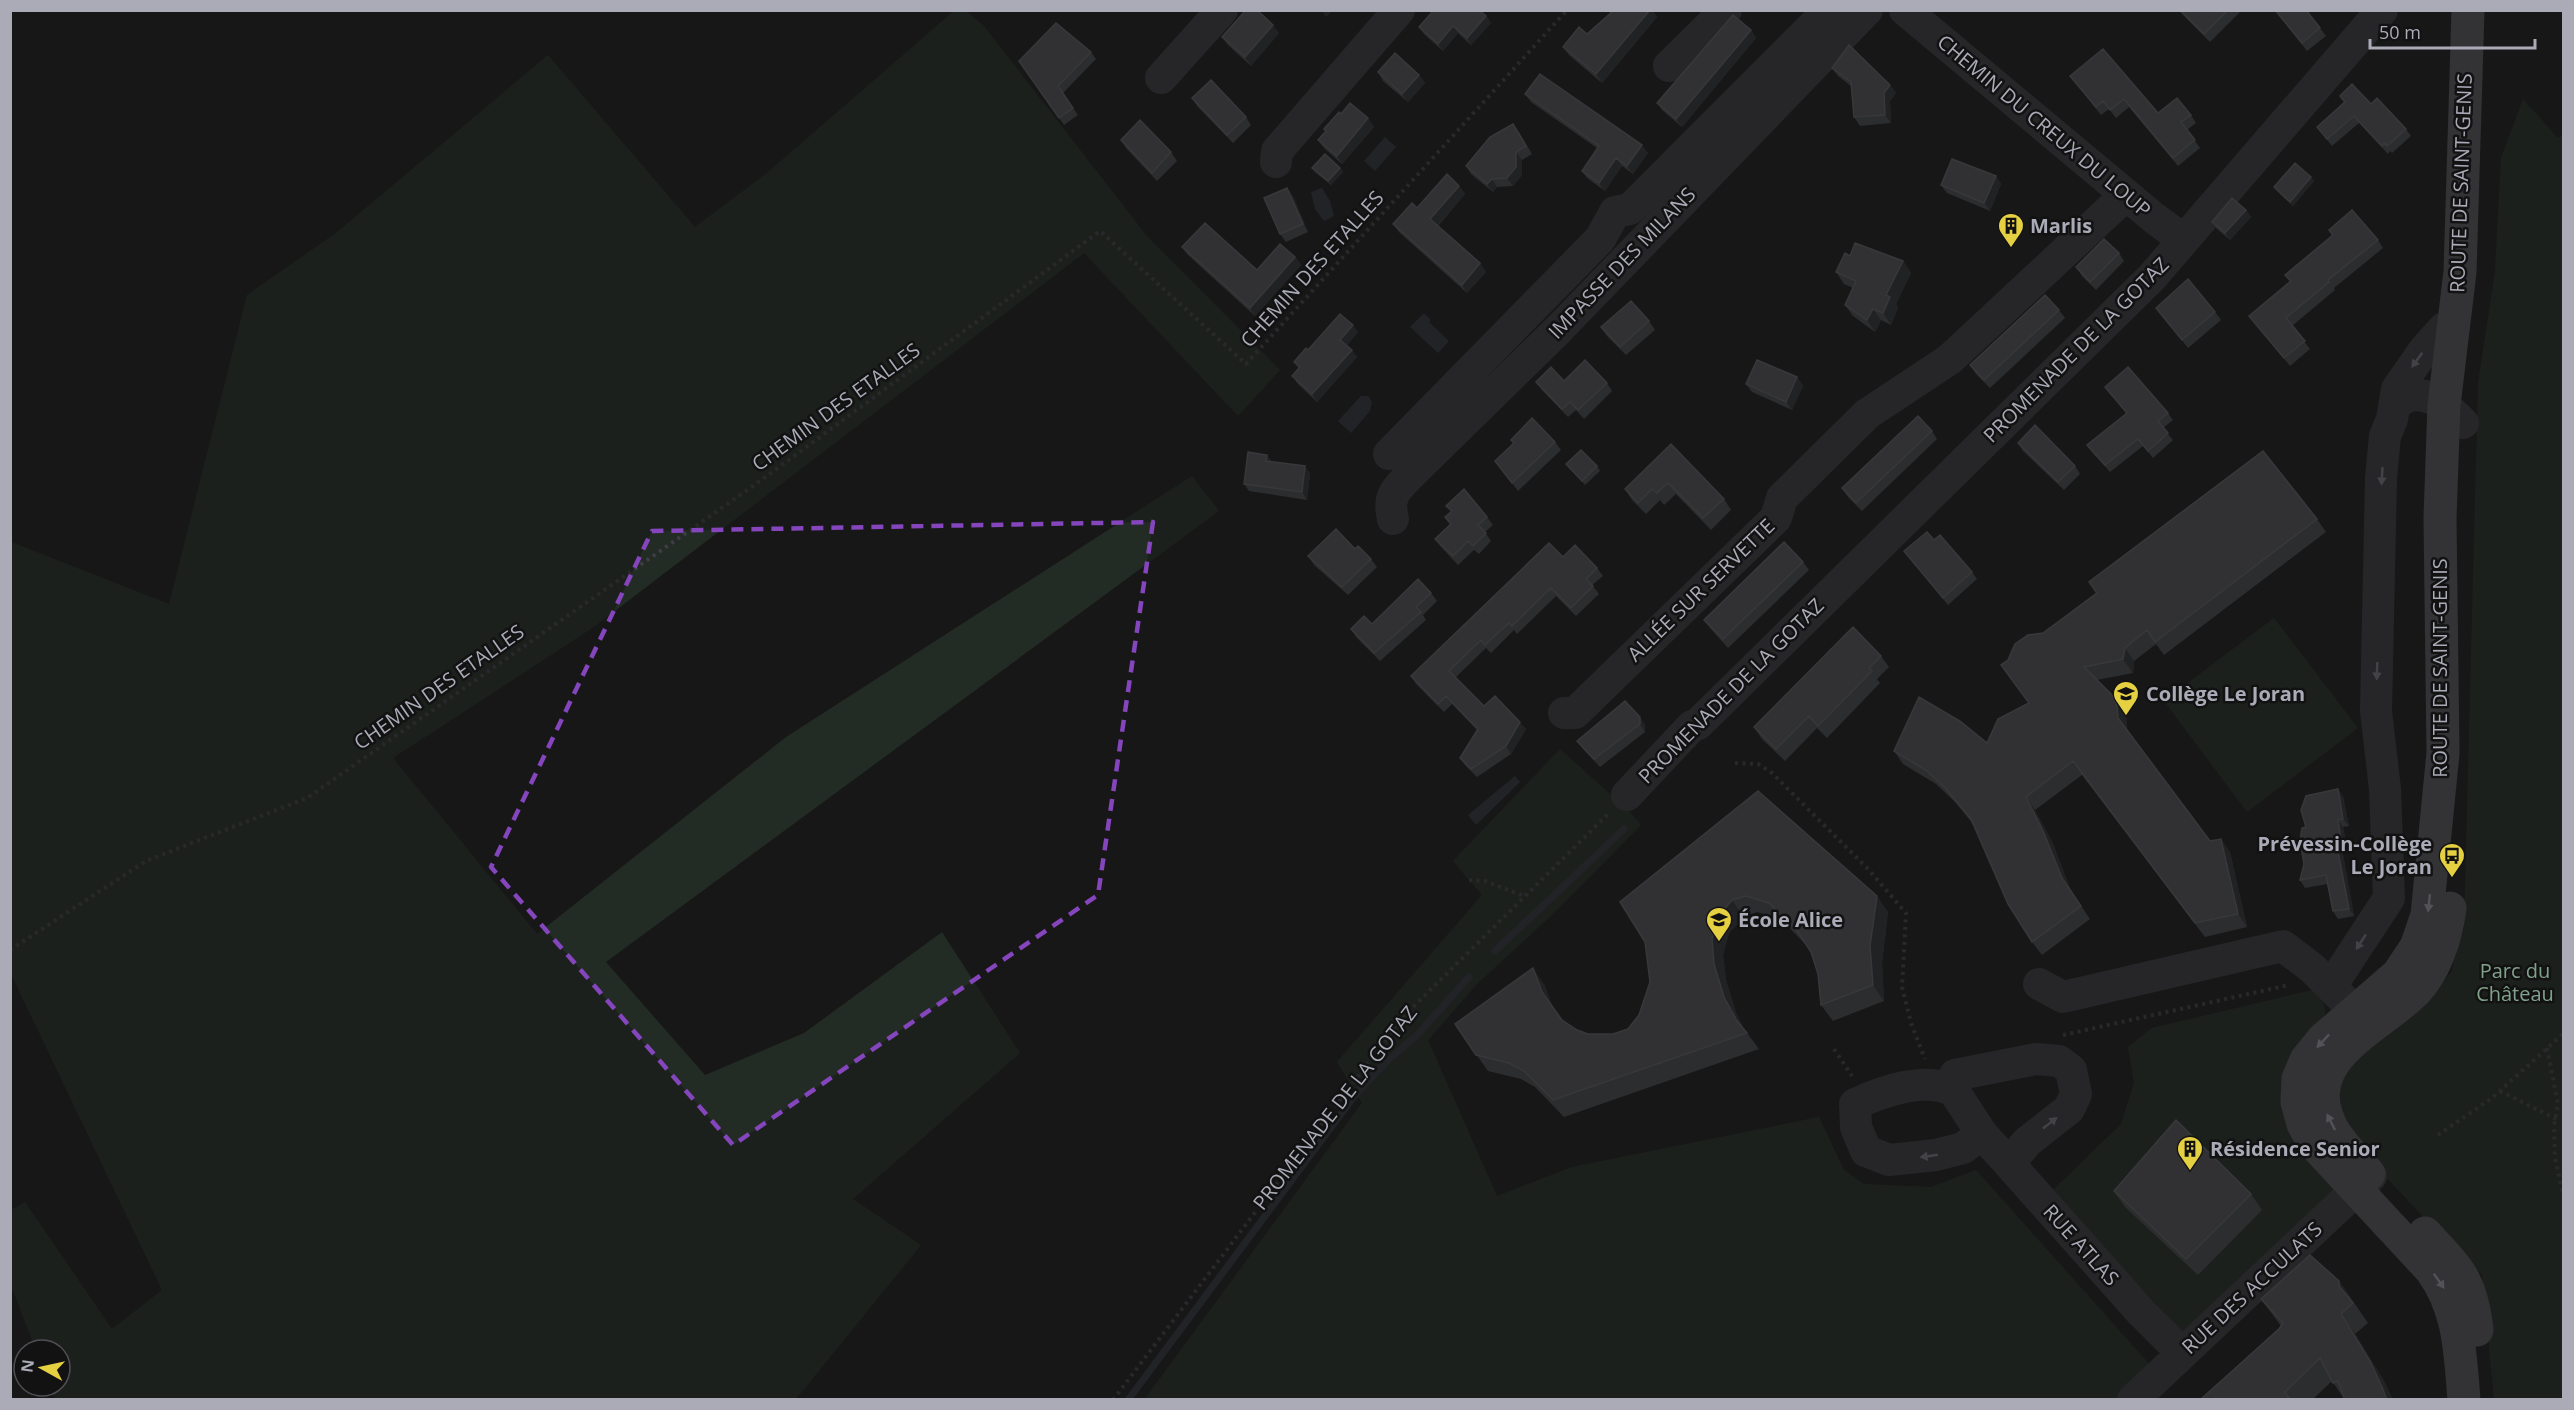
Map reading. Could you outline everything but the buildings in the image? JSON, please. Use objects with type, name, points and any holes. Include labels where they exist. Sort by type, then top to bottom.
[{"type":"main road","name":"ROUTE DE SAINT-GENIS","points":[[2468,10],[2460,261],[2452,325],[2453,414],[2440,518],[2443,753],[2427,915],[2423,932],[2408,963],[2384,988],[2360,1021],[2323,1039],[2306,1060],[2298,1079],[2297,1102],[2303,1124],[2314,1144],[2363,1183],[2459,1268],[2468,1285],[2475,1308],[2484,1400]]},
{"type":"main road","name":"ROUTE DE SAINT-GENIS","points":[[2453,414],[2464,383],[2479,264],[2484,58],[2488,10]]},
{"type":"main road","name":"ROUTE DE SAINT-GENIS","points":[[2363,1183],[2444,1287],[2458,1329],[2464,1400]]},
{"type":"street","points":[[1161,78],[1222,10]]},
{"type":"street","points":[[1276,162],[1277,151],[1399,10]]},
{"type":"street","points":[[1669,66],[1726,10]]},
{"type":"street","points":[[1389,454],[1600,239],[1615,212],[1630,209],[1829,10]]},
{"type":"street","name":"IMPASSE DES MILANS","points":[[1393,519],[1389,504],[1393,494],[1406,479],[1558,330],[1867,10]]},
{"type":"street","name":"CHEMIN DU CREUX DU LOUP","points":[[1905,10],[2126,195],[2184,240]]},
{"type":"street","name":"PROMENADE DE LA GOTAZ","points":[[1627,795],[1692,726],[1698,724],[2152,277],[2382,10]]},
{"type":"street","name":"ALLÉE SUR SERVETTE","points":[[1564,713],[1575,713],[1776,518],[1782,498],[1867,414],[1950,359],[2126,195]]},
{"type":"street","points":[[2332,985],[2388,898],[2385,789],[2376,711],[2381,478],[2385,436],[2395,405],[2397,389],[2409,370],[2444,328],[2452,325]]},
{"type":"street","points":[[2395,405],[2403,398],[2421,395],[2453,414]]},
{"type":"street","points":[[2039,984],[2063,996],[2283,946],[2332,985],[2360,1021]]},
{"type":"street","points":[[1982,1134],[1963,1148],[1936,1155],[1889,1160],[1866,1151],[1856,1127],[1856,1104],[1880,1093],[1925,1085],[1940,1084],[1954,1091],[1956,1076],[2036,1059],[2059,1061],[2071,1070],[2076,1094],[2069,1109],[2027,1142],[2009,1164]]},
{"type":"street","name":"RUE ATLAS","points":[[1954,1091],[1982,1134],[2141,1312],[2182,1353]]},
{"type":"street","name":"RUE DES ACCULATS","points":[[2133,1400],[2363,1183]]},
{"type":"path","name":"CHEMIN DES ETALLES","points":[[10,951],[146,861],[307,798],[756,484],[1100,231],[1246,364],[1567,10]]},
{"type":"path","points":[[1735,763],[1758,764],[1772,773],[1868,869],[1906,913],[1902,987],[1911,1023],[1928,1065]]},
{"type":"path","name":"PROMENADE DE LA GOTAZ","points":[[1113,1400],[1402,1017],[1627,795]]},
{"type":"path","points":[[1469,880],[1485,881],[1525,896]]},
{"type":"path","points":[[2438,1135],[2500,1090],[2564,1033]]},
{"type":"path","points":[[2547,1048],[2558,1104],[2555,1158],[2564,1198]]},
{"type":"path","points":[[2500,1090],[2556,1119]]},
{"type":"highlighted area","points":[[1153,522],[1098,895],[733,1145],[491,867],[652,531]]},
{"type":"green space","points":[[955,10],[966,11],[984,26],[1146,235],[1280,370],[1238,416],[1084,253],[594,627],[393,758],[537,934],[786,737],[1192,476],[1219,511],[606,962],[705,1075],[804,1033],[942,932],[1020,1053],[853,1199],[921,1245],[796,1399],[55,1399],[72,1398],[72,1338],[31,1338],[11,1286],[11,1210],[25,1202],[112,1329],[162,1290],[11,974],[11,542],[169,604],[247,295],[336,233],[548,55],[695,227],[767,173]]},
{"type":"green space","name":"Parc du Château","points":[[2523,99],[2558,138],[2564,134],[2563,1399],[2494,1399],[2482,1274],[2465,1261],[2364,1154],[2342,1126],[2339,1076],[2451,973],[2464,928],[2478,383],[2495,272],[2501,158]]},
{"type":"green space","points":[[2274,618],[2358,728],[2247,812],[2164,701]]},
{"type":"green space","points":[[1560,749],[1630,812],[1641,825],[1554,913],[1477,984],[1428,1040],[1497,1196],[1572,1167],[1819,1117],[1844,1170],[1864,1184],[1931,1187],[1976,1170],[2152,1367],[2117,1400],[1144,1400],[1362,1103],[1337,1062],[1482,895],[1453,861]]},
{"type":"green space","points":[[2312,990],[2320,998],[2325,1009],[2323,1024],[2335,1192],[2186,1336],[2051,1192],[2121,1124],[2134,1083],[2128,1047],[2152,1028]]},
{"type":"shaded area","points":[[1385,137],[1396,147],[1375,171],[1364,161]]},
{"type":"shaded area","points":[[1322,188],[1330,201],[1334,216],[1324,221],[1315,209],[1311,192]]},
{"type":"shaded area","points":[[1424,313],[1431,320],[1429,322],[1449,341],[1438,353],[1410,327]]},
{"type":"shaded area","points":[[1361,396],[1368,396],[1372,402],[1370,411],[1351,433],[1338,421]]},
{"type":"shaded area","points":[[1515,776],[1520,782],[1476,825],[1468,815]]},
{"type":"waterway","points":[[1495,951],[1624,829]]},
{"type":"waterway","points":[[1128,1400],[1353,1098],[1385,1063],[1419,1033],[1469,977]]},
{"type":"place","name":"Marlis","points":[[2011,249]]},
{"type":"place","name":"Collège Le Joran","points":[[2126,717]]},
{"type":"place","name":"Prévessin-Collège Le Joran","points":[[2452,879]]},
{"type":"place","name":"École Alice","points":[[1719,943]]},
{"type":"place","name":"Résidence Senior","points":[[2190,1172]]}]
